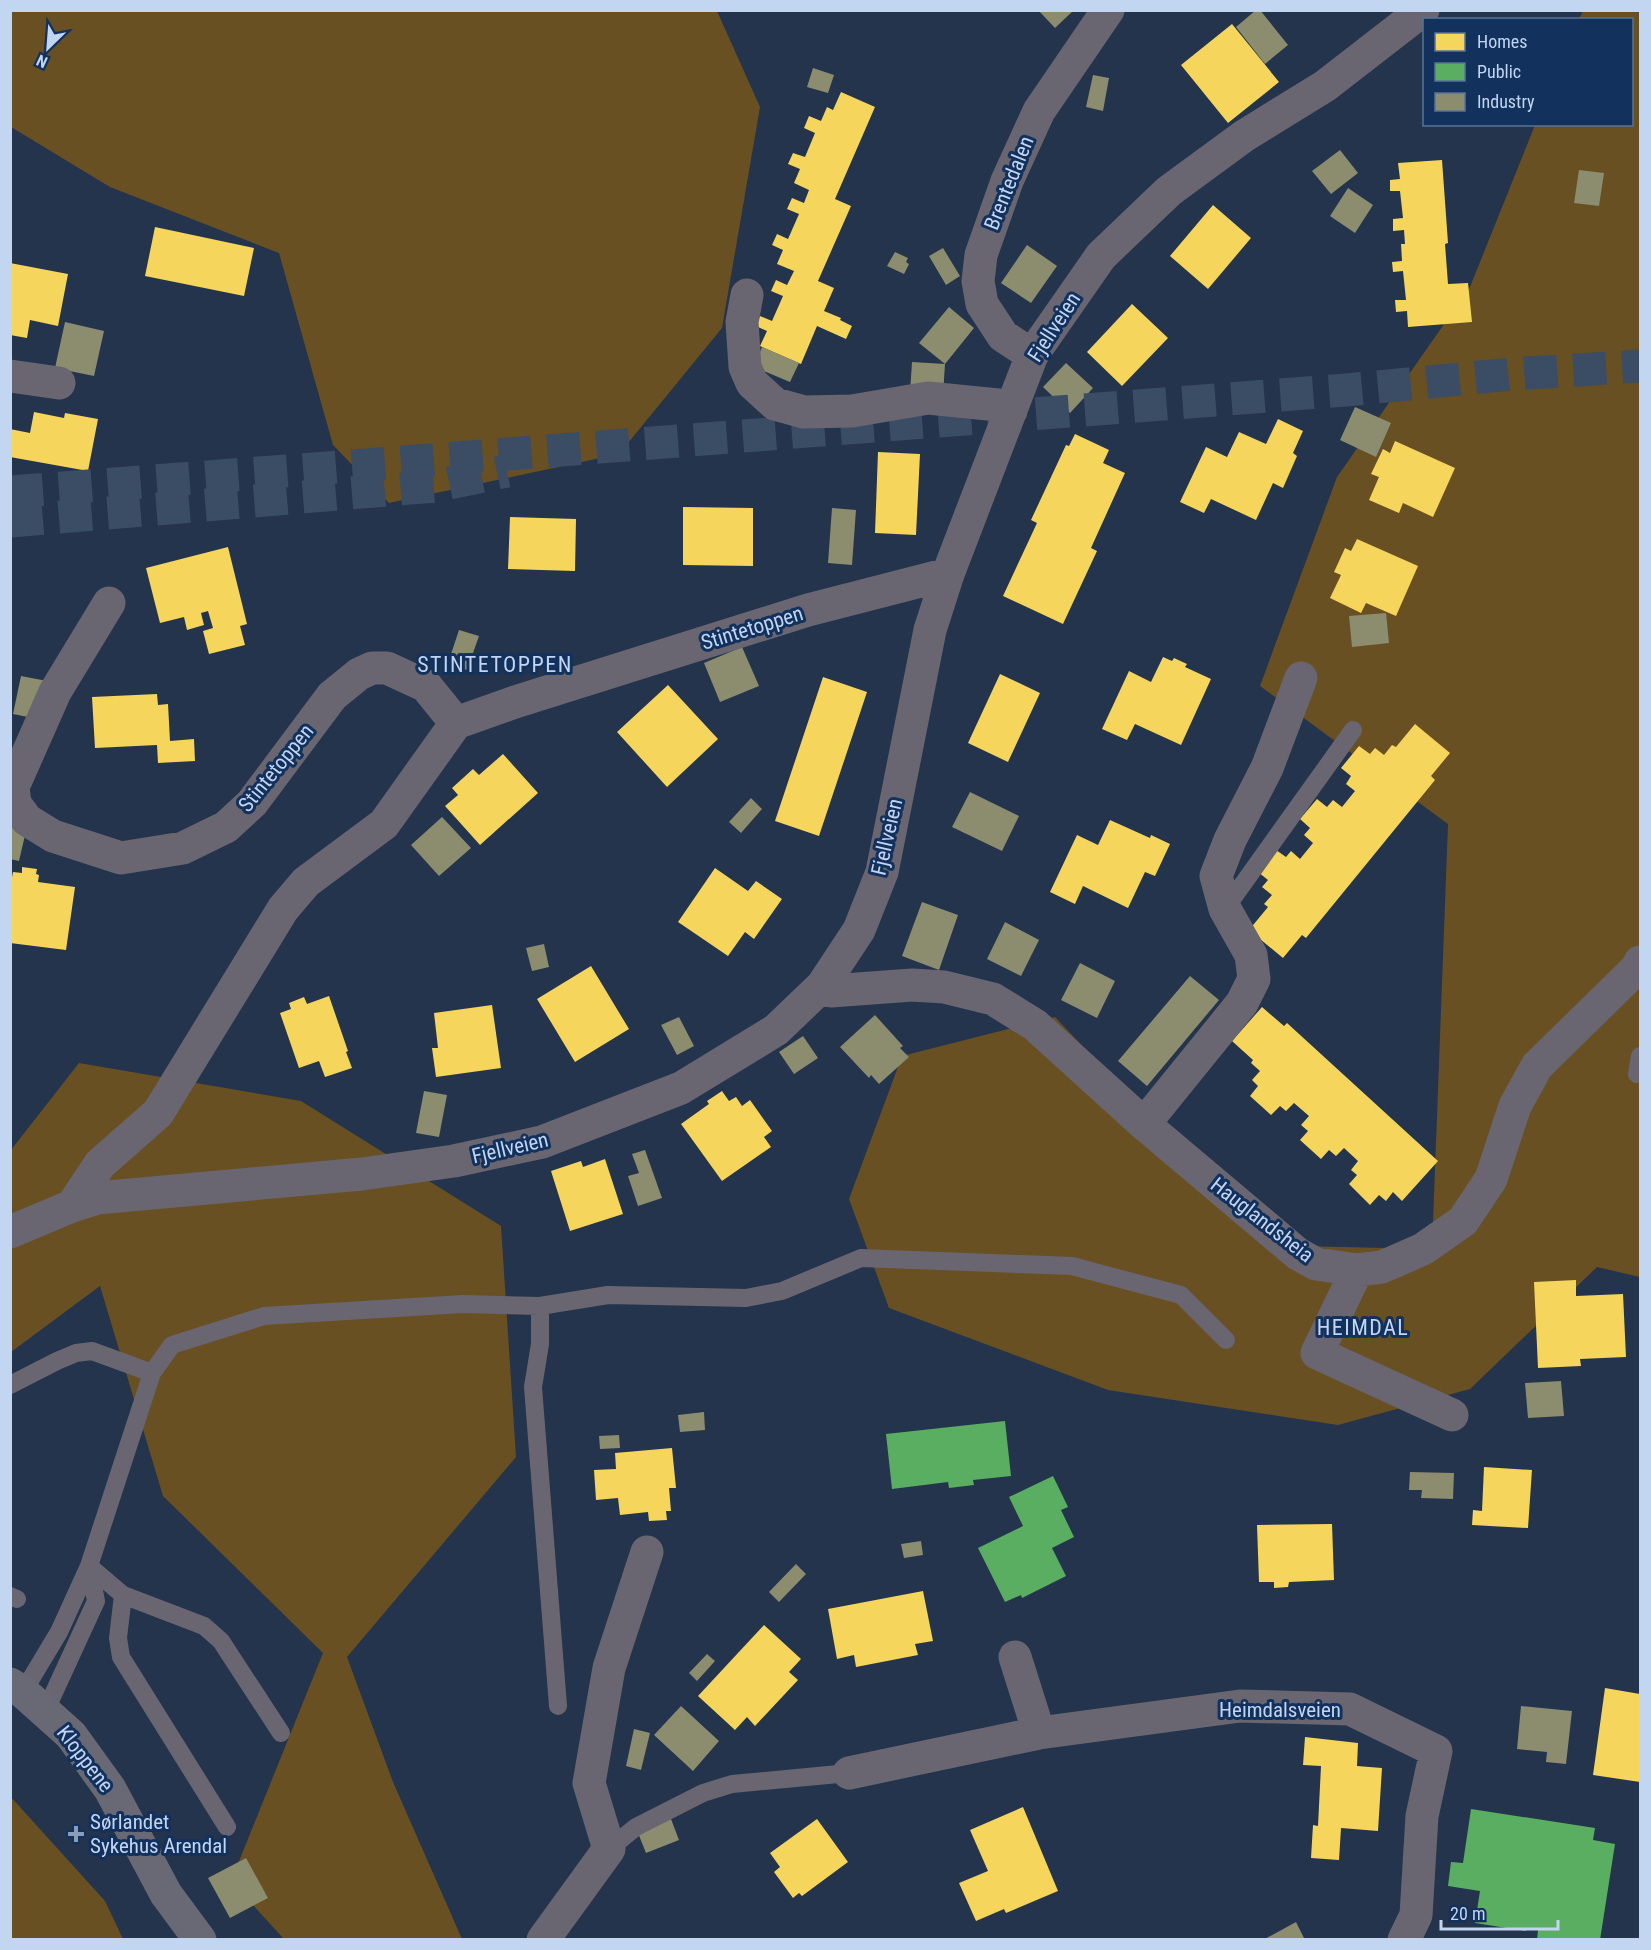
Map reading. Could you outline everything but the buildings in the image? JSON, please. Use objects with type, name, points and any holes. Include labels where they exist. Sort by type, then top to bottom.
[{"type":"main road","name":"Kloppene","points":[[26,1696],[71,1735],[110,1789],[166,1894],[200,1940]]},
{"type":"street","name":"Brentedalen","points":[[1032,355],[1003,336],[982,304],[978,281],[981,255],[1007,181],[1039,111],[1108,10]]},
{"type":"street","name":"Fjellveien","points":[[10,1232],[97,1198],[362,1174],[454,1161],[542,1142],[681,1088],[776,1030],[822,986],[859,930],[882,872],[930,630],[948,574],[1032,355],[1101,255],[1169,191],[1244,136],[1325,86],[1423,10]]},
{"type":"street","points":[[747,295],[742,322],[745,367],[752,383],[775,404],[804,412],[852,411],[928,398],[998,405],[1011,411]]},
{"type":"street","points":[[10,376],[59,383]]},
{"type":"street","name":"Stintetoppen","points":[[109,603],[55,692],[13,787],[15,804],[27,820],[53,836],[121,858],[183,848],[226,827],[252,803],[332,696],[358,674],[372,668],[387,668],[426,686],[456,723],[515,702],[808,610],[948,574]]},
{"type":"street","points":[[1144,1124],[1242,1003],[1254,979],[1251,955],[1225,909],[1216,876],[1230,840],[1267,768],[1301,678]]},
{"type":"street","points":[[72,1206],[100,1164],[158,1113],[282,909],[306,882],[384,824],[456,723]]},
{"type":"street","name":"Hauglandsheia","points":[[822,986],[831,990],[912,985],[944,987],[993,999],[1035,1025],[1144,1124],[1298,1254],[1316,1264],[1357,1270],[1382,1267],[1423,1250],[1463,1221],[1491,1179],[1515,1106],[1537,1066],[1641,962]]},
{"type":"street","points":[[1357,1270],[1317,1353],[1452,1415]]},
{"type":"street","points":[[543,1940],[609,1849],[589,1783],[609,1668],[647,1552]]},
{"type":"street","points":[[849,1773],[1039,1733],[1015,1657]]},
{"type":"street","name":"Heimdalsveien","points":[[1039,1733],[1240,1706],[1350,1709],[1436,1751],[1422,1816],[1416,1915],[1404,1940]]},
{"type":"lane","points":[[1225,909],[1353,730]]},
{"type":"lane","points":[[26,1696],[89,1566],[152,1372],[172,1345],[264,1316],[464,1304],[540,1306],[608,1295],[746,1298],[782,1291],[861,1258],[1072,1266],[1181,1295],[1226,1340]]},
{"type":"lane","points":[[540,1306],[540,1344],[533,1387],[558,1706]]},
{"type":"lane","points":[[10,1385],[76,1353],[92,1351],[152,1372]]},
{"type":"lane","points":[[89,1566],[123,1595],[204,1626],[221,1641],[281,1732]]},
{"type":"lane","points":[[26,1696],[96,1601],[89,1566]]},
{"type":"lane","points":[[123,1595],[118,1638],[121,1657],[227,1827]]},
{"type":"lane","points":[[609,1849],[636,1827],[703,1793],[732,1784],[849,1773]]},
{"type":"shaded area","points":[[10,11],[717,11],[760,107],[722,328],[619,454],[389,503],[333,445],[279,253],[110,187],[11,127]]},
{"type":"shaded area","points":[[1583,11],[1640,11],[1640,1277],[1597,1267],[1470,1389],[1338,1425],[1108,1390],[889,1308],[849,1199],[902,1056],[1055,1017],[1142,1109],[1298,1246],[1432,1249],[1448,824],[1260,686],[1337,477],[1470,287],[1535,126],[1633,126],[1633,18],[1580,18]]},
{"type":"shaded area","points":[[79,1063],[301,1101],[501,1226],[516,1457],[347,1657],[393,1782],[462,1939],[284,1939],[231,1881],[323,1653],[163,1496],[100,1286],[11,1352],[11,1150]]},
{"type":"shaded area","points":[[10,1796],[105,1901],[123,1939],[11,1939]]},
{"type":"tunnel","points":[[10,492],[1346,390],[1512,374],[1640,366]]},
{"type":"tunnel","points":[[10,521],[436,486],[507,471]]},
{"type":"place","name":"Sørlandet Sykehus Arendal","points":[[76,1834]]},
{"type":"district","name":"STINTETOPPEN","points":[[495,664]]},
{"type":"district","name":"HEIMDAL","points":[[1363,1327]]}]
